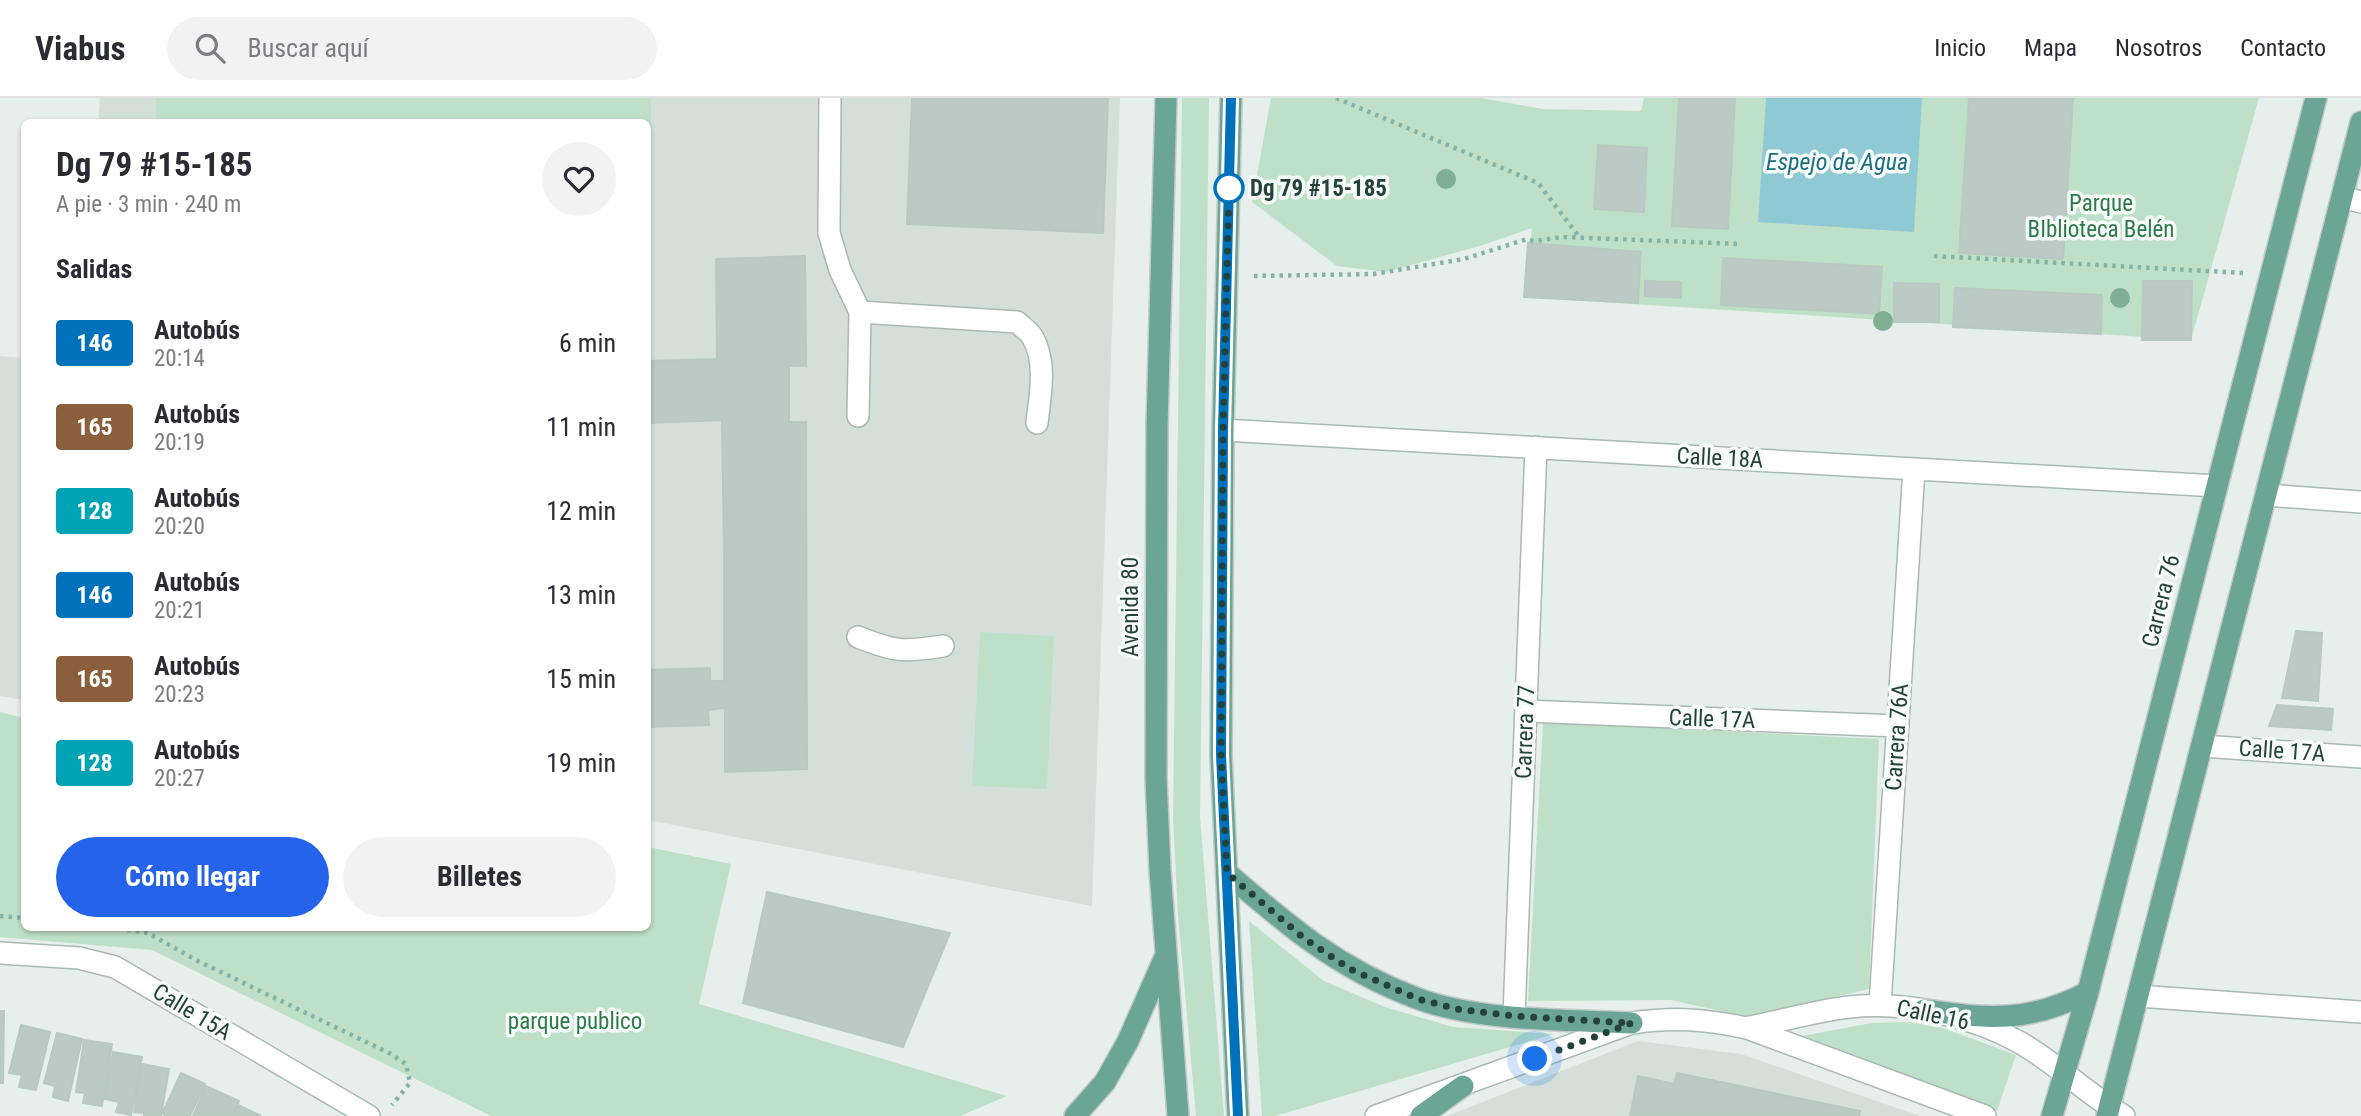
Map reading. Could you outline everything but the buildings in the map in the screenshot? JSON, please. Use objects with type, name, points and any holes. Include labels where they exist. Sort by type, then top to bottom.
[{"type":"main road","name":"Avenida 80","points":[[1166,98],[1157,427],[1156,779],[1178,1116]]},
{"type":"main road","points":[[1231,98],[1223,430],[1221,755],[1238,1116]]},
{"type":"main road","name":"Carrera 76","points":[[2052,1116],[2088,992],[2316,98]]},
{"type":"main road","points":[[2114,1113],[2138,996],[2266,495],[2352,199],[2361,122]]},
{"type":"main road","points":[[1227,873],[1305,939],[1350,969],[1418,999],[1457,1009],[1514,1016],[1632,1023]]},
{"type":"main road","points":[[1075,1116],[1111,1072],[1166,956]]},
{"type":"main road","points":[[1924,1010],[2006,1018],[2046,1011],[2088,992]]},
{"type":"main road","points":[[1421,1116],[1463,1086]]},
{"type":"street","points":[[830,98],[829,233],[841,270],[860,312],[858,416]]},
{"type":"street","points":[[860,312],[1017,322],[1033,336],[1040,359],[1041,393],[1037,423]]},
{"type":"street","name":"Calle 18A","points":[[1223,430],[2217,485]]},
{"type":"street","name":"Carrera 77","points":[[1514,1016],[1536,447]]},
{"type":"street","name":"Carrera 76A","points":[[1881,1005],[1914,469]]},
{"type":"street","points":[[2266,495],[2361,502]]},
{"type":"street","points":[[858,637],[883,648],[908,652],[943,646]]},
{"type":"street","name":"Calle 17A","points":[[1526,711],[1898,726]]},
{"type":"street","name":"Calle 17A","points":[[2202,746],[2361,757]]},
{"type":"street","name":"Calle 15A","points":[[0,953],[79,958],[115,967],[369,1116]]},
{"type":"street","points":[[2138,996],[2361,1012]]},
{"type":"street","name":"Calle 16","points":[[1747,1027],[1846,1007],[1901,1005],[1924,1010],[1966,1021],[2009,1037],[2034,1051],[2114,1113]]},
{"type":"street","name":"Calle 16","points":[[1632,1023],[1666,1018],[1709,1020],[1747,1027],[1985,1116]]},
{"type":"street","points":[[1376,1116],[1632,1023]]},
{"type":"path","points":[[1336,98],[1538,183],[1580,238]]},
{"type":"path","points":[[1246,276],[1374,274],[1464,259],[1527,240],[1563,237],[1740,244]]},
{"type":"path","points":[[1934,256],[2252,273]]},
{"type":"path","points":[[0,916],[21,918]]},
{"type":"path","points":[[136,931],[148,933],[196,960],[389,1053],[405,1064],[410,1083],[390,1108]]},
{"type":"shaded area","points":[[100,98],[1120,98],[1092,906],[651,821],[651,119],[98,119]]},
{"type":"shaded area","points":[[0,356],[21,358],[21,700],[0,696]]},
{"type":"shaded area","points":[[1638,1041],[1741,1054],[1920,1116],[1447,1116]]},
{"type":"green space","points":[[156,98],[651,98],[651,119],[156,119]]},
{"type":"green space","points":[[1182,98],[1209,98],[1200,816],[1224,1116],[1196,1116],[1178,915],[1173,819]]},
{"type":"green space","name":"Parque BIblioteca Belén","points":[[1271,98],[1481,98],[1543,109],[1641,111],[1644,98],[2259,98],[2191,340],[1524,297],[1532,228],[1483,245],[1386,272],[1337,266],[1252,202]]},
{"type":"green space","points":[[980,632],[1054,636],[1047,789],[972,786]]},
{"type":"green space","name":"parque publico","points":[[0,712],[21,717],[21,931],[651,931],[651,848],[731,864],[699,1004],[1007,1096],[960,1116],[491,1116],[152,950],[0,937]]},
{"type":"green space","points":[[1543,722],[1879,739],[1869,989],[1748,1017],[1671,1000],[1528,1001]]},
{"type":"green space","points":[[1249,921],[1324,981],[1385,1007],[1453,1027],[1554,1034],[1275,1116],[1262,1116]]},
{"type":"green space","points":[[1908,1022],[1943,1028],[2016,1055],[1997,1111],[1802,1036],[1872,1023]]},
{"type":"water","name":"Espejo de Agua","points":[[1766,98],[1922,98],[1914,232],[1758,222]]},
{"type":"bus line","name":"146","points":[[1231,98],[1223,430],[1221,755],[1238,1116]]},
{"type":"place","name":"Dg 79 #15-185","points":[[1229,188]]},
{"type":"route","points":[[1229,188],[1223,430],[1221,755],[1227,873],[1305,939],[1350,969],[1418,999],[1457,1009],[1514,1016],[1632,1023],[1535,1059]]}]
